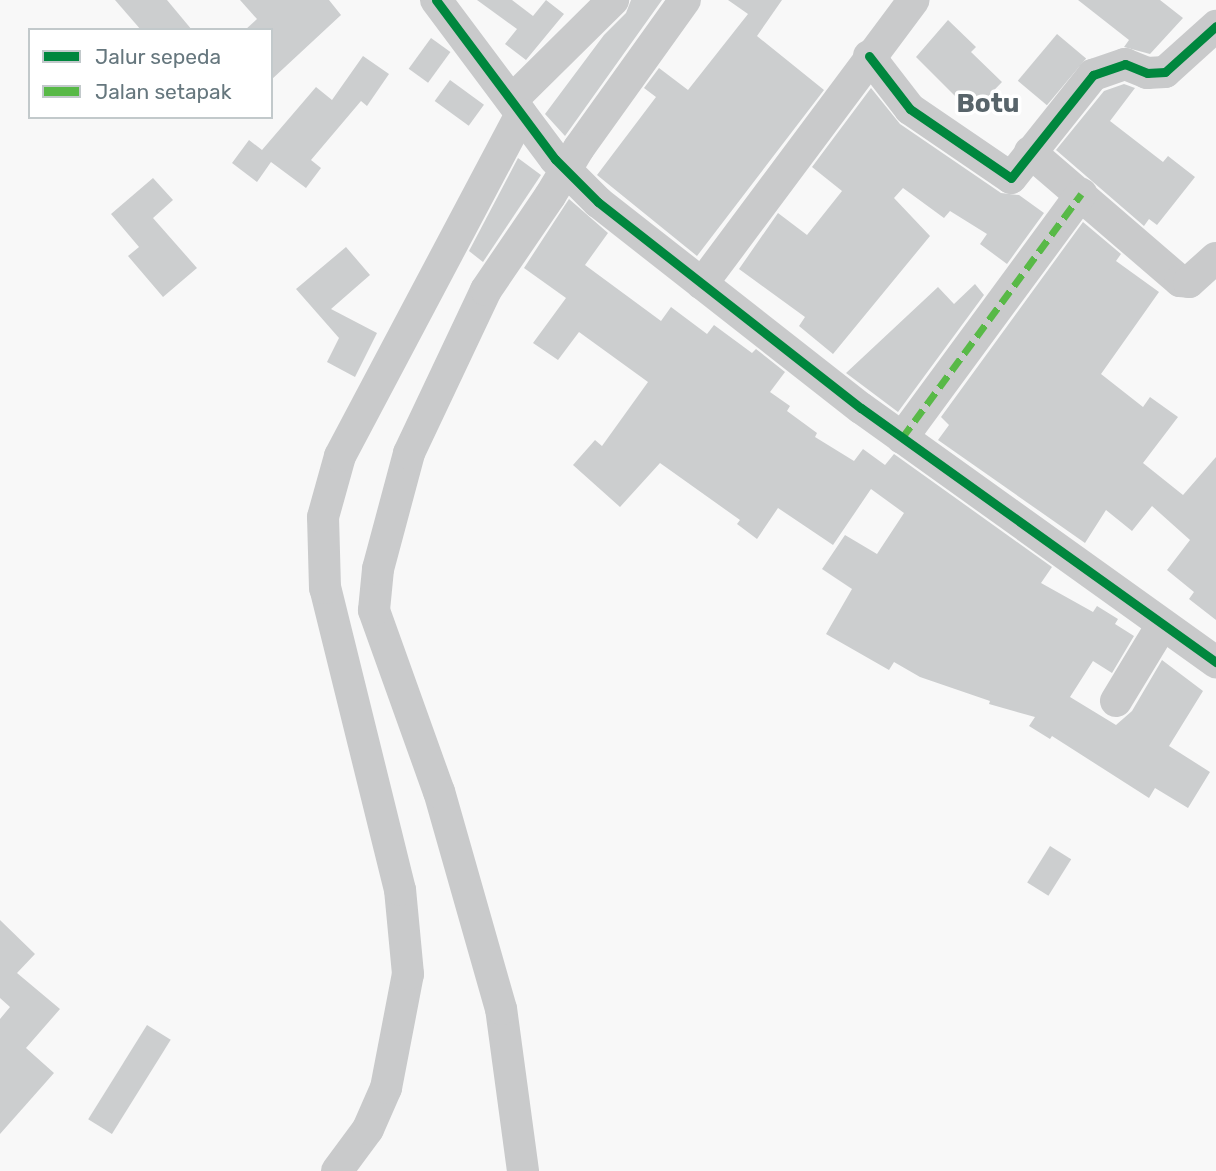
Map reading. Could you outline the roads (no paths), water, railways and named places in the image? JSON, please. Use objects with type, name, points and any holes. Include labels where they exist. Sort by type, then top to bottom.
[{"type":"street","points":[[436,0],[572,180],[902,438],[1216,662]]},
{"type":"street","points":[[337,1171],[368,1129],[386,1088],[408,974],[400,890],[325,588],[323,517],[340,456],[517,106],[613,0]]},
{"type":"street","points":[[523,1171],[501,1009],[439,792],[374,610],[377,569],[409,453],[486,290],[579,148],[685,0]]},
{"type":"street","points":[[702,284],[869,56],[914,0]]},
{"type":"street","points":[[869,56],[910,109],[1010,178],[1093,75],[1125,64],[1157,75],[1211,42]]},
{"type":"street","points":[[1030,152],[1184,282],[1216,258]]},
{"type":"street","points":[[902,438],[1081,194]]},
{"type":"street","points":[[1116,701],[1162,625]]},
{"type":"district","name":"Botu","points":[[988,104]]}]
